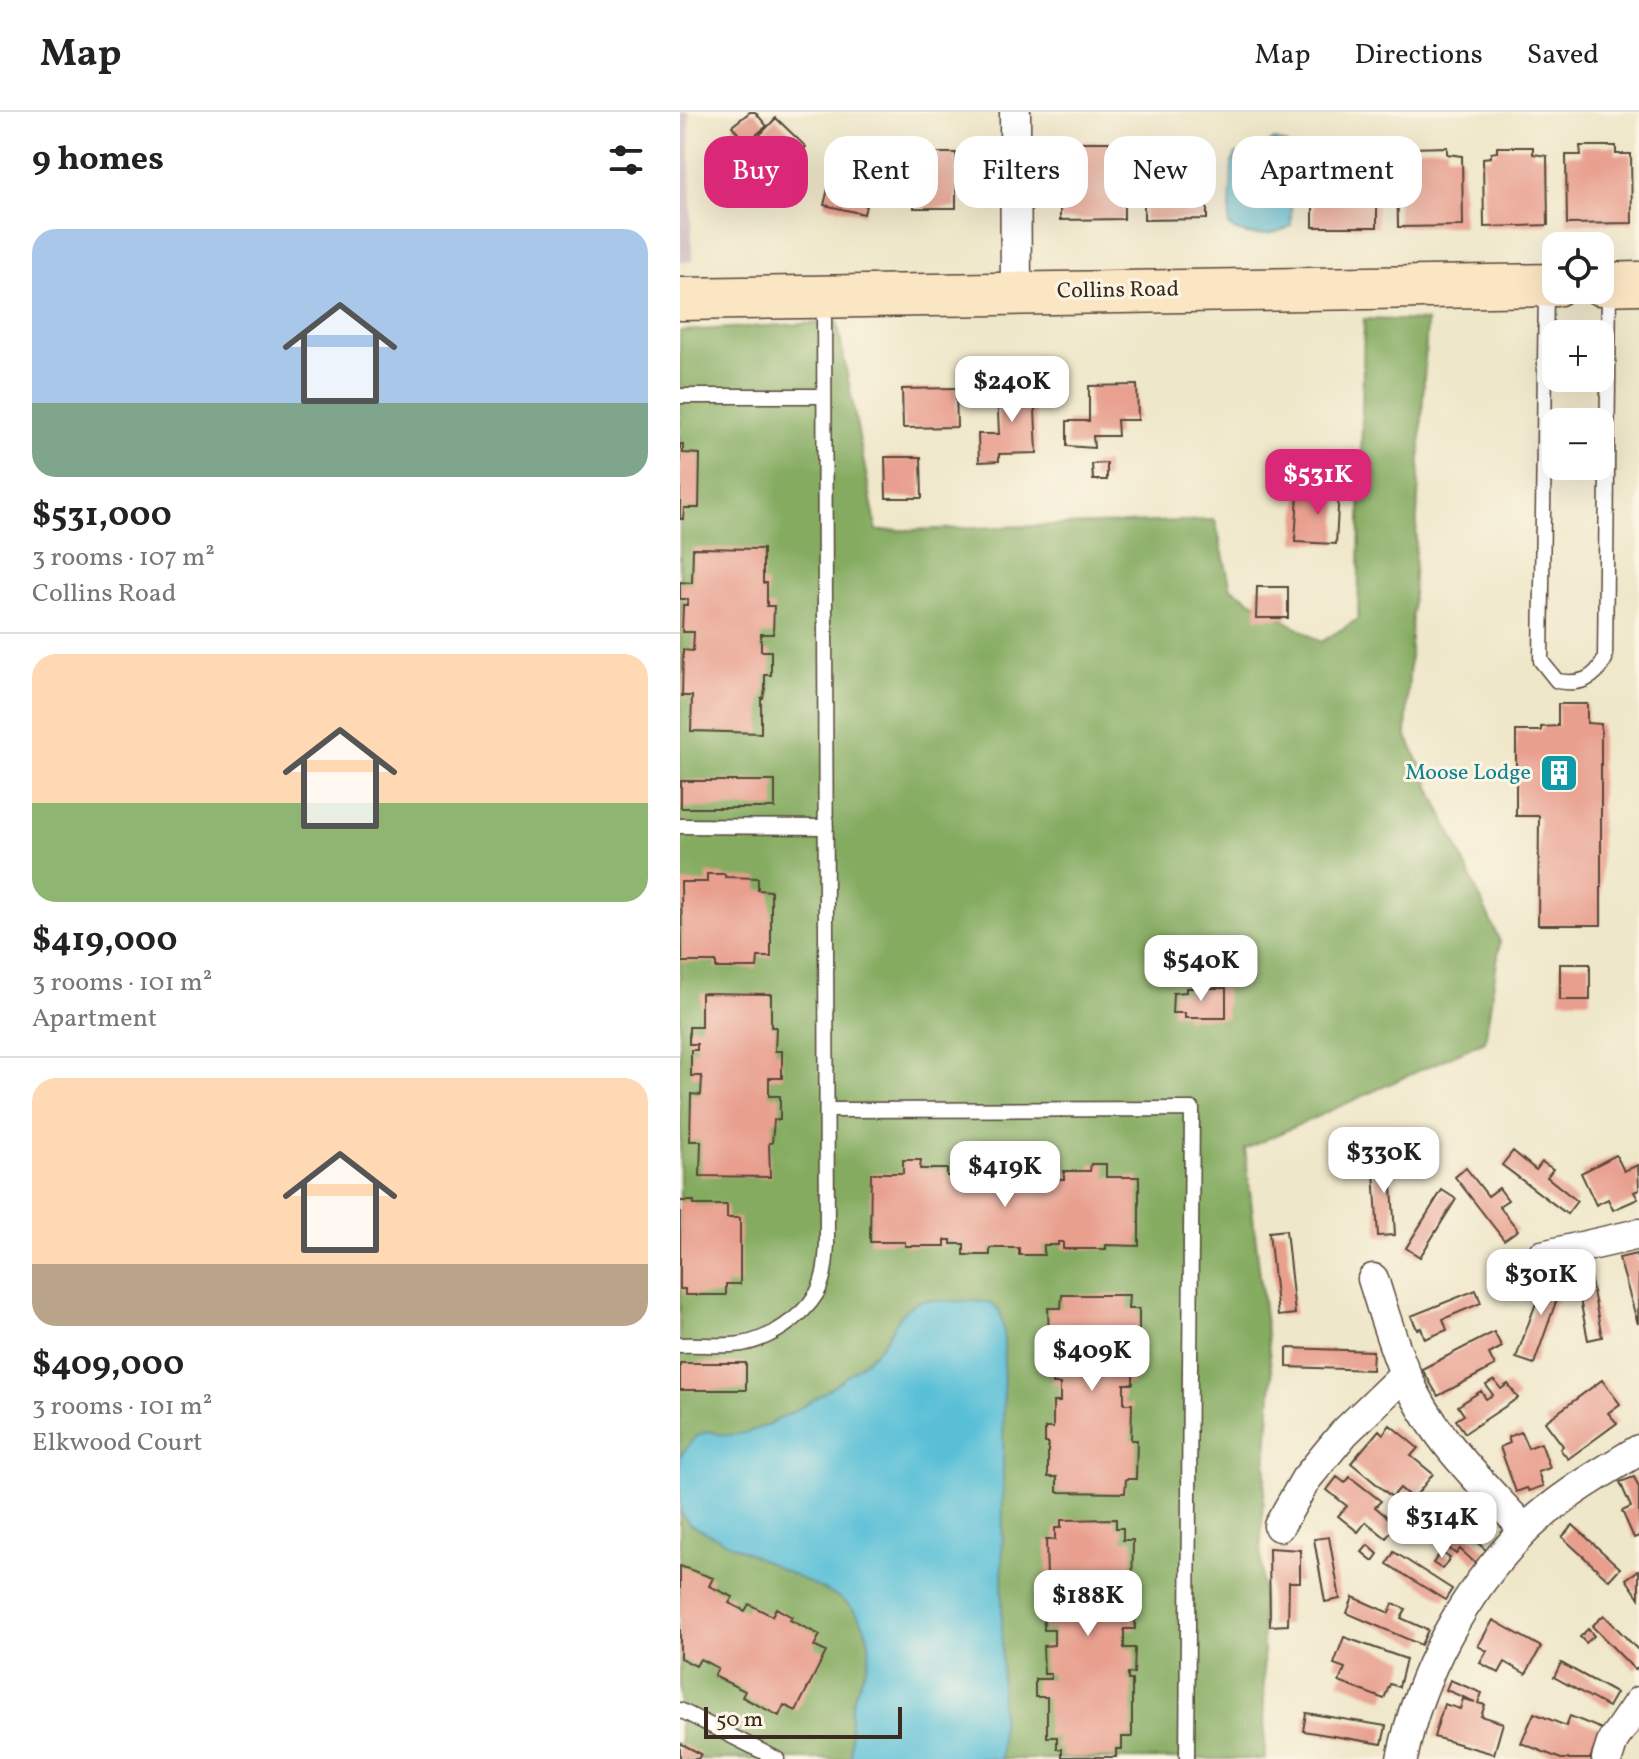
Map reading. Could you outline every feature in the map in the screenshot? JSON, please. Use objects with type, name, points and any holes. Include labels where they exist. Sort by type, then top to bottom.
[{"type":"street","points":[[1015,112],[1016,293]]},
{"type":"street","name":"Collins Road","points":[[680,299],[1542,285]]},
{"type":"street","points":[[1542,1256],[1639,1234]]},
{"type":"street","points":[[1373,1279],[1405,1374],[1426,1413],[1458,1458],[1525,1530]]},
{"type":"street","points":[[1279,1526],[1306,1479],[1344,1433],[1405,1374]]},
{"type":"street","points":[[1402,1759],[1426,1678],[1449,1630],[1472,1593],[1525,1530],[1589,1481],[1639,1450]]},
{"type":"street","points":[[1607,1759],[1613,1740],[1639,1702]]},
{"type":"lane","points":[[1610,320],[1616,283]]},
{"type":"lane","points":[[680,1345],[740,1344],[766,1337],[802,1311],[817,1292],[825,1269],[824,296]]},
{"type":"lane","points":[[1544,392],[1541,661],[1557,681],[1572,683],[1588,680],[1600,669],[1605,659],[1603,392]]},
{"type":"lane","points":[[680,396],[824,396]]},
{"type":"lane","points":[[680,826],[826,827]]},
{"type":"lane","points":[[827,1110],[1192,1109],[1187,1759]]},
{"type":"lane","points":[[680,1710],[777,1759]]},
{"type":"shaded area","points":[[680,112],[689,112],[692,261],[680,262]]},
{"type":"green space","points":[[1364,319],[1427,321],[1406,734],[1500,942],[1485,1041],[1245,1149],[1272,1377],[1261,1542],[1265,1759],[680,1759],[680,331],[837,322],[877,531],[1215,520],[1231,588],[1321,642],[1358,619]]},
{"type":"water","points":[[1232,163],[1232,208],[1291,208],[1291,226],[1277,232],[1259,235],[1242,233],[1229,226]]},
{"type":"water","points":[[923,1300],[990,1302],[999,1310],[1004,1332],[1001,1759],[851,1759],[852,1704],[867,1666],[869,1652],[867,1634],[854,1610],[840,1598],[689,1524],[680,1508],[680,1456],[697,1436],[708,1431],[726,1435],[743,1433],[787,1415],[854,1371],[883,1343],[903,1312]]},
{"type":"building","points":[[750,112],[755,112],[767,126],[755,136],[740,136],[732,126]]},
{"type":"building","points":[[776,118],[795,136],[759,136]]},
{"type":"building","points":[[1088,142],[1104,142],[1104,208],[1124,208],[1124,219],[1060,220],[1060,208],[1088,208]]},
{"type":"building","points":[[1580,146],[1616,146],[1616,154],[1631,154],[1632,223],[1567,224],[1566,155],[1581,155]]},
{"type":"building","points":[[1447,147],[1447,154],[1462,156],[1463,226],[1398,227],[1398,208],[1422,208],[1422,148]]},
{"type":"building","points":[[1497,147],[1533,147],[1533,154],[1547,156],[1548,225],[1484,227],[1483,158],[1491,157],[1491,153],[1497,152]]},
{"type":"building","points":[[938,153],[954,153],[954,208],[938,208]]},
{"type":"building","points":[[837,208],[865,208],[864,214]]},
{"type":"building","points":[[1144,208],[1207,208],[1207,219],[1144,220]]},
{"type":"building","points":[[1313,208],[1377,208],[1377,227],[1313,227]]},
{"type":"building","points":[[1007,379],[1025,379],[1025,387],[1034,387],[1037,453],[999,454],[999,461],[979,462],[978,434],[999,434],[997,390],[1007,389]]},
{"type":"building","points":[[1137,385],[1138,420],[1117,420],[1118,436],[1093,436],[1094,448],[1067,446],[1067,421],[1089,421],[1089,386]]},
{"type":"building","points":[[956,388],[957,427],[903,428],[902,389]]},
{"type":"building","points":[[680,444],[683,444],[683,453],[700,454],[699,508],[684,508],[683,519],[680,519]]},
{"type":"building","points":[[885,457],[921,457],[922,498],[886,498]]},
{"type":"building","points":[[1107,463],[1107,480],[1093,480],[1092,464]]},
{"type":"building","points":[[1317,488],[1339,489],[1336,544],[1295,542],[1298,494],[1317,495]]},
{"type":"building","points":[[693,548],[763,549],[767,606],[774,606],[773,634],[761,634],[761,651],[771,651],[771,675],[765,675],[761,698],[761,733],[691,731],[692,696],[682,696],[683,650],[693,651],[694,632],[682,632],[683,605],[688,605],[688,599],[680,599],[680,582],[692,583]]},
{"type":"building","points":[[1257,587],[1288,587],[1288,618],[1256,618]]},
{"type":"building","name":"Moose Lodge","points":[[1558,704],[1587,704],[1587,723],[1601,724],[1601,925],[1538,925],[1539,816],[1516,816],[1516,731],[1541,731],[1541,727],[1558,726]]},
{"type":"building","points":[[681,781],[775,781],[775,808],[681,808]]},
{"type":"building","points":[[707,874],[758,878],[758,890],[771,891],[771,957],[758,957],[757,968],[716,968],[716,962],[682,962],[681,882],[707,882]]},
{"type":"building","points":[[1560,964],[1590,964],[1590,1000],[1560,1000]]},
{"type":"building","points":[[1186,988],[1226,988],[1226,1018],[1185,1018],[1185,1013],[1172,1013],[1173,993],[1186,992]]},
{"type":"building","points":[[701,993],[771,994],[771,1027],[776,1027],[775,1051],[782,1051],[782,1078],[769,1078],[769,1096],[780,1096],[780,1120],[774,1120],[772,1143],[769,1143],[770,1177],[700,1176],[701,1141],[690,1141],[691,1094],[701,1095],[702,1076],[691,1076],[691,1050],[697,1050],[697,1044],[689,1044],[689,1027],[701,1027]]},
{"type":"building","points":[[1513,1151],[1536,1170],[1542,1162],[1553,1169],[1547,1177],[1577,1201],[1567,1214],[1502,1165]]},
{"type":"building","points":[[1390,1154],[1395,1235],[1378,1236],[1373,1155]]},
{"type":"building","points":[[1616,1155],[1624,1171],[1638,1165],[1639,1190],[1634,1192],[1638,1199],[1613,1210],[1608,1199],[1596,1205],[1581,1173]]},
{"type":"building","points":[[903,1160],[921,1160],[920,1169],[947,1169],[947,1176],[966,1176],[967,1165],[1014,1165],[1014,1172],[1021,1172],[1021,1165],[1046,1165],[1045,1179],[1064,1179],[1064,1171],[1090,1171],[1091,1164],[1106,1164],[1106,1177],[1139,1177],[1139,1246],[1063,1249],[1063,1242],[1058,1242],[1058,1245],[1044,1245],[1044,1255],[1019,1255],[1019,1248],[990,1248],[990,1255],[964,1255],[964,1244],[951,1244],[951,1240],[945,1240],[945,1246],[870,1242],[871,1173],[903,1173]]},
{"type":"building","points":[[1466,1168],[1488,1196],[1499,1188],[1508,1200],[1499,1206],[1518,1230],[1504,1240],[1455,1177]]},
{"type":"building","points":[[1442,1190],[1456,1199],[1420,1257],[1406,1248]]},
{"type":"building","points":[[680,1201],[694,1201],[694,1205],[727,1205],[727,1218],[740,1218],[740,1284],[726,1284],[726,1295],[685,1295],[685,1289],[680,1289]]},
{"type":"building","points":[[1286,1230],[1295,1314],[1278,1316],[1269,1232]]},
{"type":"building","points":[[1636,1254],[1639,1266],[1638,1324],[1619,1258]]},
{"type":"building","points":[[1548,1270],[1565,1276],[1534,1364],[1516,1358]]},
{"type":"building","points":[[1589,1271],[1602,1337],[1588,1340],[1575,1274]]},
{"type":"building","points":[[1476,1290],[1481,1303],[1443,1319],[1447,1330],[1425,1339],[1421,1328],[1417,1329],[1411,1316]]},
{"type":"building","points":[[1062,1295],[1129,1295],[1128,1309],[1139,1309],[1139,1350],[1133,1350],[1133,1384],[1124,1384],[1124,1404],[1132,1404],[1131,1440],[1137,1440],[1136,1479],[1126,1479],[1125,1493],[1057,1492],[1057,1477],[1048,1477],[1045,1428],[1053,1428],[1053,1402],[1060,1402],[1060,1384],[1053,1384],[1053,1359],[1044,1359],[1044,1341],[1049,1341],[1048,1308],[1061,1308]]},
{"type":"building","points":[[1494,1332],[1502,1347],[1489,1354],[1495,1366],[1438,1396],[1422,1369]]},
{"type":"building","points":[[1287,1348],[1373,1351],[1372,1370],[1287,1367]]},
{"type":"building","points":[[680,1363],[746,1363],[746,1390],[680,1390]]},
{"type":"building","points":[[1494,1380],[1501,1389],[1508,1384],[1518,1398],[1465,1433],[1456,1420],[1464,1415],[1458,1406],[1481,1391],[1486,1399],[1493,1395],[1486,1385]]},
{"type":"building","points":[[1602,1380],[1620,1404],[1608,1413],[1617,1423],[1568,1459],[1560,1449],[1563,1446],[1545,1422]]},
{"type":"building","points":[[1390,1425],[1418,1448],[1411,1456],[1433,1474],[1413,1499],[1400,1488],[1392,1497],[1351,1463],[1379,1430],[1383,1434]]},
{"type":"building","points":[[1521,1432],[1528,1448],[1541,1443],[1550,1468],[1538,1472],[1543,1486],[1516,1492],[1500,1447],[1510,1443],[1508,1437]]},
{"type":"building","points":[[1337,1477],[1345,1483],[1350,1477],[1381,1501],[1375,1507],[1397,1525],[1386,1538],[1366,1522],[1358,1532],[1338,1516],[1347,1506],[1327,1490]]},
{"type":"building","points":[[1634,1477],[1639,1488],[1639,1536],[1634,1538],[1622,1511],[1631,1507],[1620,1482]]},
{"type":"building","points":[[1425,1497],[1487,1551],[1475,1563],[1460,1549],[1456,1554],[1447,1547],[1452,1542],[1415,1509]]},
{"type":"building","points":[[1116,1519],[1116,1528],[1123,1528],[1123,1540],[1133,1540],[1132,1598],[1129,1598],[1128,1604],[1135,1604],[1135,1629],[1124,1629],[1124,1648],[1135,1648],[1134,1674],[1128,1673],[1128,1680],[1132,1680],[1132,1737],[1122,1737],[1122,1749],[1116,1749],[1116,1757],[1062,1757],[1062,1749],[1057,1749],[1057,1737],[1047,1737],[1047,1697],[1035,1697],[1035,1679],[1051,1679],[1051,1674],[1044,1674],[1043,1646],[1054,1645],[1054,1630],[1044,1630],[1043,1602],[1049,1602],[1049,1599],[1038,1599],[1038,1580],[1047,1579],[1046,1540],[1055,1540],[1055,1528],[1061,1528],[1061,1520]]},
{"type":"building","points":[[1573,1525],[1620,1568],[1609,1580],[1562,1537]]},
{"type":"building","points":[[1329,1537],[1340,1599],[1325,1602],[1314,1539]]},
{"type":"building","points":[[1368,1545],[1378,1554],[1373,1561],[1362,1552]]},
{"type":"building","points":[[1269,1548],[1300,1550],[1300,1582],[1289,1582],[1288,1625],[1270,1626]]},
{"type":"building","points":[[1394,1552],[1452,1589],[1445,1600],[1387,1564]]},
{"type":"building","points":[[1441,1552],[1450,1558],[1442,1569],[1433,1563]]},
{"type":"building","points":[[680,1566],[713,1578],[709,1586],[733,1597],[729,1603],[745,1611],[749,1604],[772,1616],[776,1608],[792,1617],[790,1620],[820,1635],[814,1646],[826,1652],[796,1711],[784,1705],[779,1716],[742,1697],[745,1691],[714,1676],[718,1668],[700,1659],[696,1666],[680,1658]]},
{"type":"building","points":[[1639,1570],[1639,1598],[1626,1579]]},
{"type":"building","points":[[1353,1597],[1389,1613],[1393,1604],[1406,1609],[1401,1618],[1428,1630],[1421,1645],[1347,1613]]},
{"type":"building","points":[[1604,1615],[1639,1651],[1639,1666],[1635,1670],[1592,1626]]},
{"type":"building","points":[[1493,1620],[1541,1647],[1526,1674],[1505,1662],[1499,1673],[1480,1663],[1487,1651],[1478,1646]]},
{"type":"building","points":[[1588,1629],[1594,1636],[1586,1643],[1580,1637]]},
{"type":"building","points":[[1344,1637],[1406,1659],[1399,1687],[1390,1684],[1384,1699],[1339,1682],[1345,1668],[1334,1664]]},
{"type":"building","points":[[1561,1663],[1616,1693],[1608,1707],[1554,1677]]},
{"type":"building","points":[[1450,1680],[1482,1693],[1478,1703],[1485,1705],[1481,1716],[1503,1723],[1494,1754],[1434,1737],[1444,1704],[1460,1709],[1463,1699],[1475,1702],[1446,1690]]},
{"type":"building","points":[[1306,1713],[1386,1726],[1382,1744],[1303,1731]]},
{"type":"building","points":[[1534,1713],[1566,1726],[1570,1716],[1602,1729],[1590,1759],[1561,1759],[1521,1743]]},
{"type":"building","points":[[680,1743],[701,1754],[698,1759],[680,1759]]},
{"type":"place","name":"Moose Lodge","points":[[1559,773]]}]
